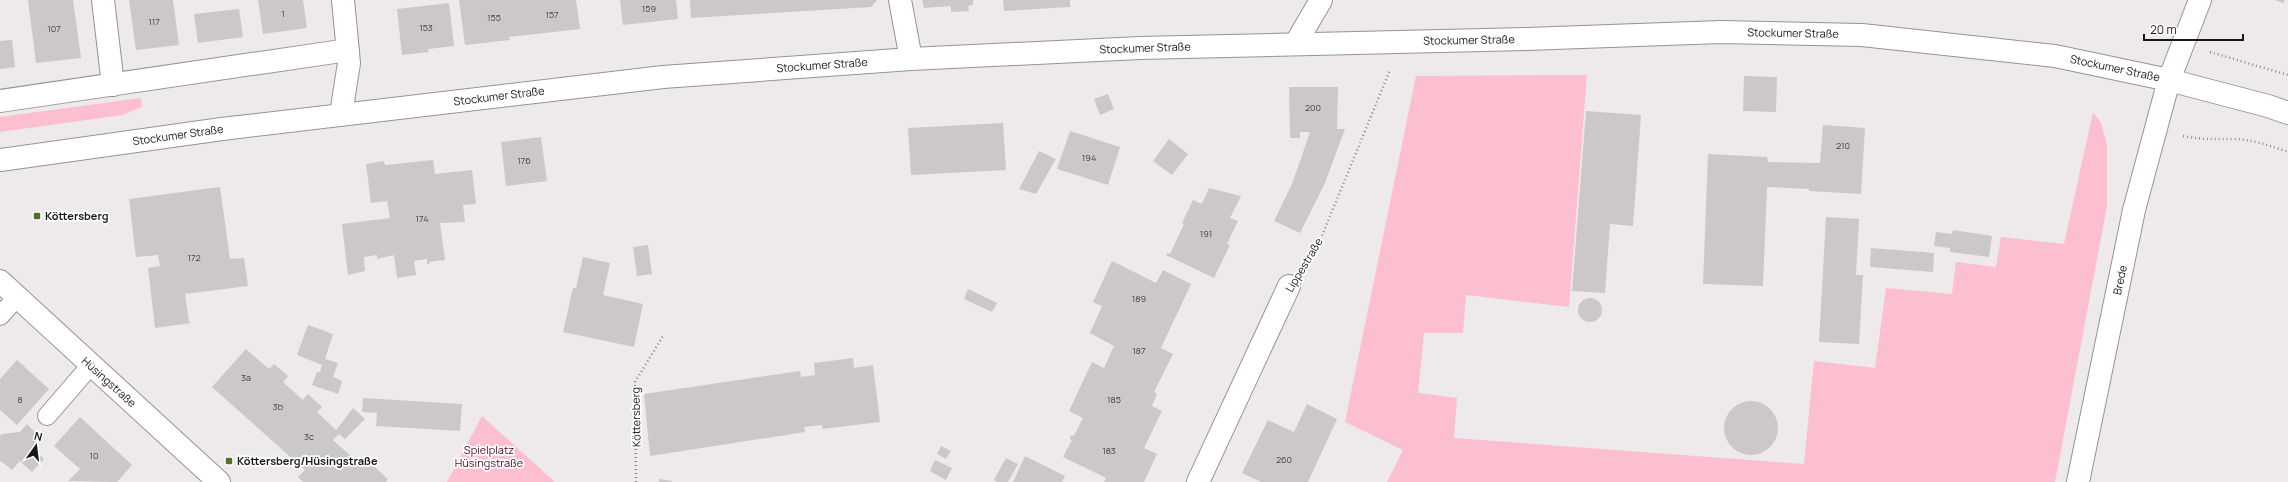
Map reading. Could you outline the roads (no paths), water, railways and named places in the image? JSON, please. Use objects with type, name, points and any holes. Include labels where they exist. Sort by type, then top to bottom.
[{"type":"main road","points":[[103,0],[113,85]]},
{"type":"main road","points":[[341,114],[349,63],[343,0]]},
{"type":"main road","points":[[900,0],[911,59]]},
{"type":"main road","points":[[1296,43],[1321,0]]},
{"type":"main road","name":"Brede","points":[[2078,482],[2134,210],[2169,80],[2200,0]]},
{"type":"main road","name":"Stockumer Straße","points":[[0,160],[341,114],[663,77],[911,59],[1140,48],[1296,43],[1534,39],[1721,32],[1862,34],[2055,56],[2169,80],[2268,106],[2288,113]]},
{"type":"main road","points":[[0,101],[348,50]]},
{"type":"main road","name":"Hüsingstraße","points":[[0,281],[219,482]]},
{"type":"main road","name":"Lippestraße","points":[[1198,482],[1289,286]]},
{"type":"lane","points":[[0,316],[17,297]]},
{"type":"lane","points":[[47,416],[91,365]]},
{"type":"place","name":"Köttersberg","points":[[37,216]]},
{"type":"place","name":"Köttersberg/Hüsingstraße","points":[[229,461]]},
{"type":"park label","name":"Spielplatz Hüsingstraße","points":[[489,456]]}]
